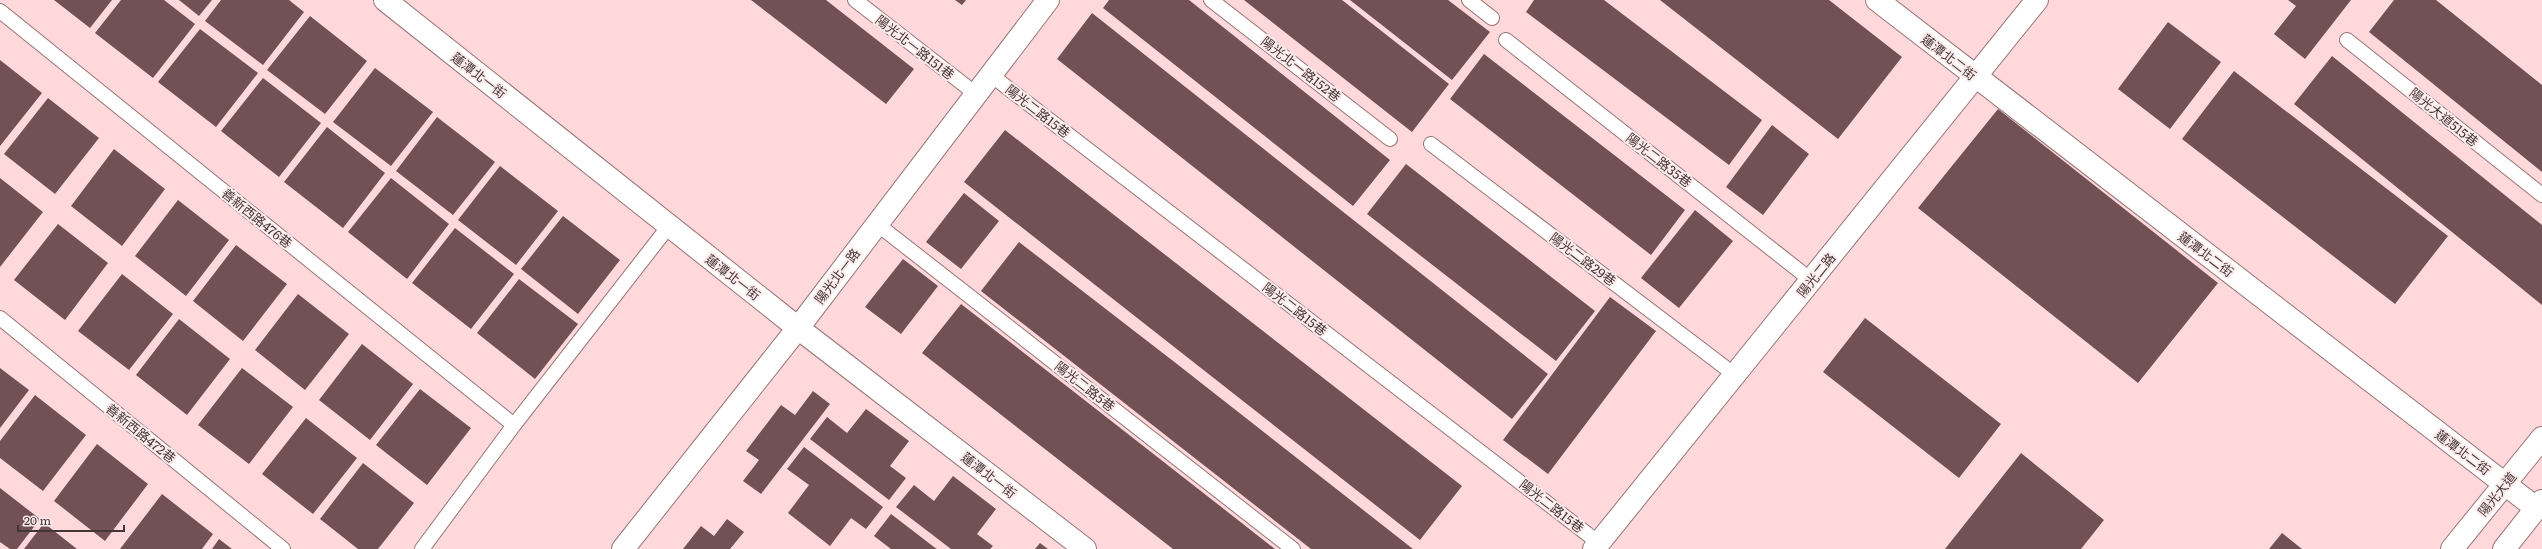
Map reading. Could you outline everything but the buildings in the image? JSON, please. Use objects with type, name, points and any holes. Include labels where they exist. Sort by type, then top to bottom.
[{"type":"street","name":"蓮潭北一街","points":[[385,0],[798,328],[1085,549]]},
{"type":"street","name":"陽光北一路","points":[[623,549],[798,328],[1048,0]]},
{"type":"street","name":"蓮潭北二街","points":[[1877,0],[1976,78],[2506,484],[2539,504]]},
{"type":"street","name":"陽光二路","points":[[1597,546],[1976,78],[2037,0]]},
{"type":"street","name":"陽光大道","points":[[2452,549],[2542,438]]},
{"type":"street","points":[[2504,549],[2539,504]]},
{"type":"lane","name":"陽光北一路151巷","points":[[855,0],[976,94]]},
{"type":"lane","name":"陽光北一路152巷","points":[[1212,0],[1390,139]]},
{"type":"lane","points":[[1469,0],[1492,18]]},
{"type":"lane","name":"善新西路476巷","points":[[0,11],[514,425]]},
{"type":"lane","name":"陽光二路35巷","points":[[1506,40],[1811,280]]},
{"type":"lane","name":"陽光大道515巷","points":[[2347,40],[2542,195]]},
{"type":"lane","name":"陽光二路15巷","points":[[991,75],[1597,546]]},
{"type":"lane","name":"陽光二路29巷","points":[[1431,144],[1736,374]]},
{"type":"lane","name":"陽光二路5巷","points":[[877,224],[1293,549]]},
{"type":"lane","points":[[422,549],[514,425],[669,226]]},
{"type":"lane","name":"善新西路472巷","points":[[0,318],[283,549]]}]
